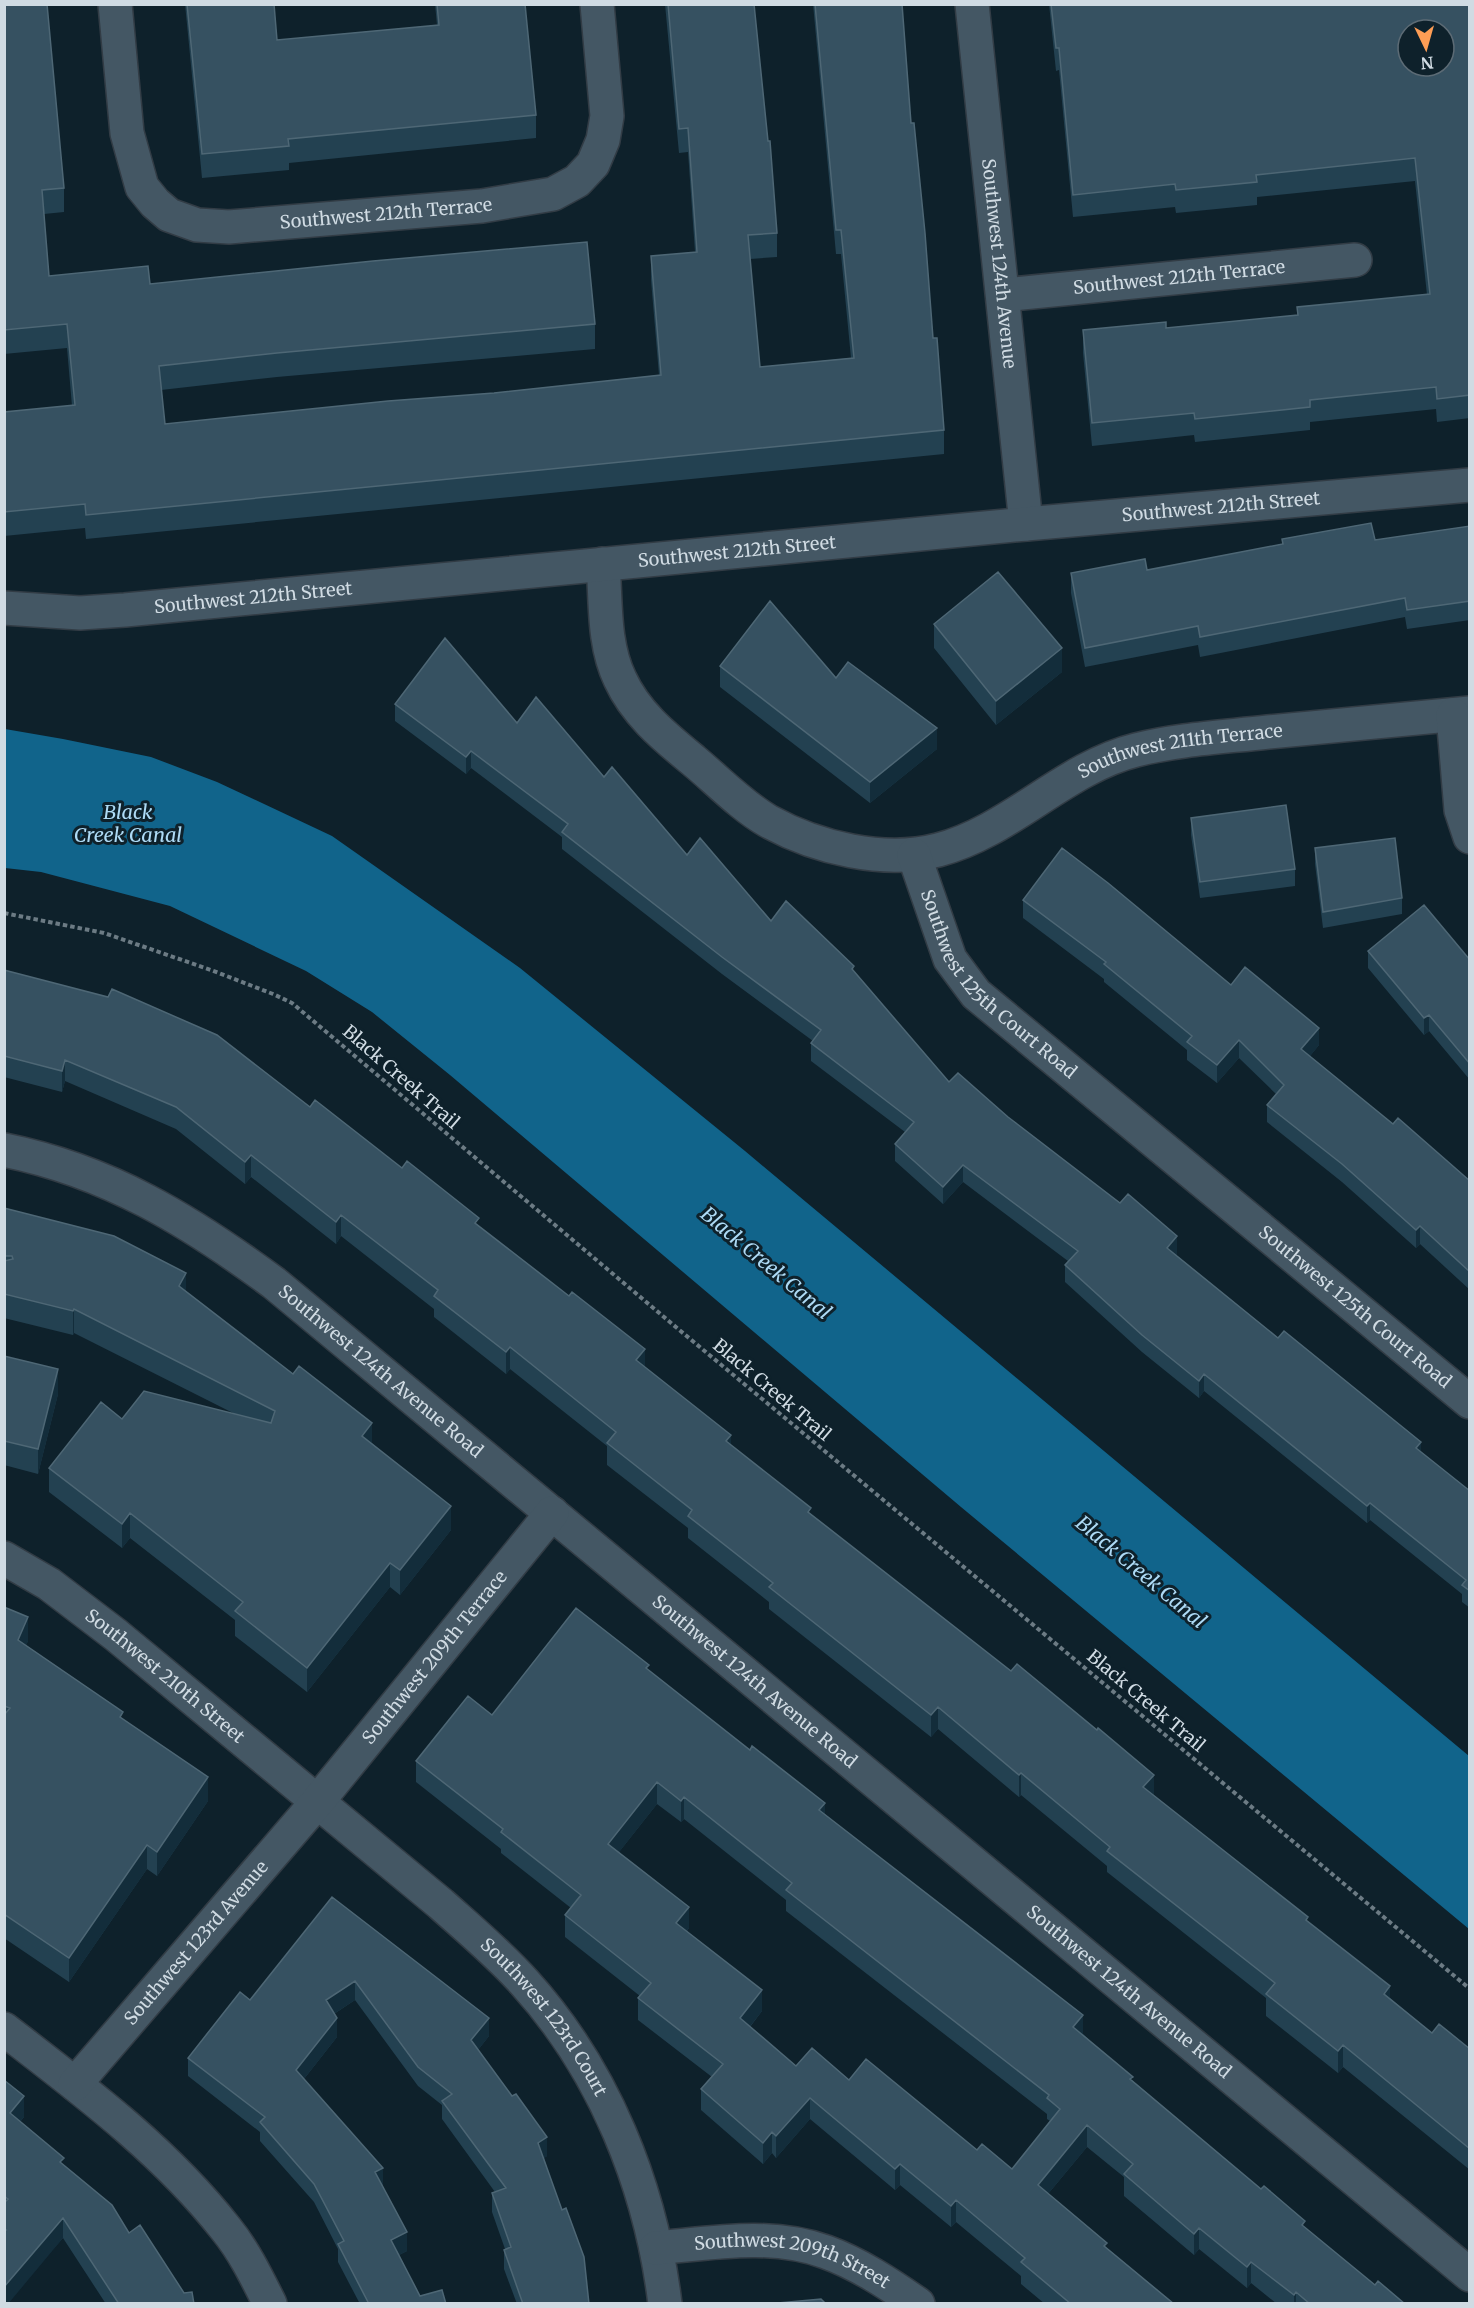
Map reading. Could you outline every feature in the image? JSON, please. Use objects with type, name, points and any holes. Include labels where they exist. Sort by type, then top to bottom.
[{"type":"street","name":"Southwest 212th Terrace","points":[[115,4],[128,133],[133,160],[142,187],[169,215],[197,225],[229,226],[482,206],[553,194],[577,181],[593,164],[603,140],[607,116],[597,4]]},
{"type":"street","name":"Southwest 124th Avenue","points":[[972,4],[1026,524]]},
{"type":"street","name":"Southwest 212th Terrace","points":[[1003,295],[1356,260]]},
{"type":"street","name":"Southwest 212th Street","points":[[4,608],[80,613],[125,610],[1026,524],[1470,485]]},
{"type":"street","points":[[603,564],[607,633],[613,659],[628,694],[643,717],[767,820],[822,843],[849,850],[914,855]]},
{"type":"street","points":[[1461,714],[1461,810],[1470,837]]},
{"type":"street","name":"Southwest 211th Terrace","points":[[914,855],[967,840],[998,824],[1100,762],[1138,749],[1173,742],[1461,714]]},
{"type":"street","name":"Southwest 125th Court Road","points":[[914,855],[950,958],[976,994],[1470,1402]]},
{"type":"street","name":"Southwest 124th Avenue Road","points":[[4,1150],[74,1169],[119,1186],[179,1217],[274,1283],[1470,2275]]},
{"type":"street","name":"Southwest 209th Terrace","points":[[318,1801],[552,1513]]},
{"type":"street","name":"Southwest 210th Street","points":[[4,1558],[49,1584],[116,1635],[318,1801]]},
{"type":"street","name":"Southwest 123rd Avenue","points":[[75,2084],[318,1801]]},
{"type":"street","name":"Southwest 123rd Court","points":[[318,1801],[487,1944],[525,1982],[556,2022],[587,2067],[608,2106],[641,2194],[656,2248],[665,2304]]},
{"type":"street","points":[[4,2029],[126,2126],[193,2191],[226,2230],[254,2271],[270,2304]]},
{"type":"street","name":"Southwest 209th Street","points":[[656,2248],[759,2241],[794,2244],[825,2252],[856,2266],[918,2304]]},
{"type":"path","name":"Black Creek Trail","points":[[4,913],[104,933],[211,970],[292,1003],[677,1329],[1470,1989]]},
{"type":"water","name":"Black Creek Canal","points":[[5,729],[151,757],[217,782],[332,836],[520,968],[745,1151],[1469,1756],[1469,1929],[961,1507],[450,1075],[372,1012],[306,971],[170,906],[41,872],[5,868]]},
{"type":"building","points":[[4,4],[47,4],[64,188],[42,190],[49,276],[148,266],[150,284],[587,242],[595,324],[159,366],[165,424],[661,375],[651,256],[697,252],[688,128],[679,129],[668,4],[754,4],[768,141],[770,141],[777,233],[748,235],[760,367],[854,358],[841,230],[836,230],[815,4],[902,4],[911,123],[914,123],[933,338],[937,338],[944,430],[86,515],[85,504],[4,512],[4,412],[75,405],[67,324],[4,330]]},
{"type":"building","points":[[187,4],[274,4],[277,40],[439,25],[437,4],[525,4],[536,115],[288,139],[289,146],[202,154]]},
{"type":"building","points":[[1051,4],[1470,4],[1470,395],[1437,399],[1436,387],[1310,400],[1310,407],[1195,419],[1194,413],[1092,423],[1083,330],[1166,322],[1166,328],[1298,315],[1297,307],[1430,294],[1415,158],[1256,175],[1257,182],[1176,190],[1175,184],[1073,195],[1059,48],[1056,48]]},
{"type":"building","points":[[1371,523],[1375,540],[1470,526],[1470,601],[1407,610],[1405,598],[1200,637],[1198,626],[1085,648],[1071,573],[1145,559],[1147,570],[1283,544],[1282,539]]},
{"type":"building","points":[[998,572],[1062,648],[996,701],[934,624]]},
{"type":"building","points":[[770,601],[836,678],[848,662],[937,728],[870,782],[720,666]]},
{"type":"building","points":[[445,638],[517,723],[536,697],[604,777],[612,767],[687,855],[700,838],[771,921],[786,901],[854,966],[852,969],[949,1082],[958,1073],[1008,1117],[1120,1203],[1128,1194],[1177,1236],[1167,1248],[1278,1338],[1284,1331],[1421,1442],[1416,1448],[1470,1491],[1470,1591],[1462,1585],[1466,1580],[1370,1503],[1367,1506],[1204,1374],[1199,1381],[1142,1335],[1065,1265],[1078,1251],[963,1165],[943,1187],[895,1144],[914,1122],[811,1043],[821,1030],[722,957],[562,832],[568,824],[471,751],[466,757],[395,704]]},
{"type":"building","points":[[1286,805],[1295,869],[1200,882],[1191,818]]},
{"type":"building","points":[[1395,838],[1402,898],[1323,912],[1315,848]]},
{"type":"building","points":[[1062,848],[1231,985],[1245,967],[1319,1028],[1301,1049],[1393,1124],[1398,1118],[1470,1181],[1470,1272],[1420,1226],[1416,1230],[1342,1164],[1267,1105],[1284,1085],[1239,1040],[1217,1065],[1187,1042],[1192,1036],[1104,964],[1106,962],[1023,900]]},
{"type":"building","points":[[1424,905],[1470,960],[1470,1064],[1429,1015],[1424,1018],[1368,951]]},
{"type":"building","points":[[4,970],[108,997],[112,989],[217,1035],[310,1107],[315,1100],[402,1168],[407,1161],[479,1218],[475,1223],[569,1296],[572,1292],[645,1349],[636,1360],[731,1435],[726,1441],[811,1508],[808,1512],[1011,1671],[1017,1664],[1097,1730],[1098,1728],[1154,1775],[1143,1787],[1308,1917],[1306,1920],[1390,1986],[1384,1994],[1432,2033],[1439,2024],[1470,2049],[1470,2149],[1343,2045],[1338,2051],[1266,1994],[1275,1983],[1107,1851],[1110,1847],[1021,1773],[1019,1775],[938,1707],[931,1715],[769,1587],[773,1583],[688,1516],[692,1510],[607,1443],[616,1432],[510,1347],[506,1352],[434,1296],[438,1290],[341,1215],[336,1222],[251,1155],[245,1162],[176,1107],[65,1060],[62,1071],[4,1056]]},
{"type":"building","points":[[4,1208],[114,1236],[186,1273],[179,1286],[293,1374],[299,1366],[372,1423],[362,1436],[451,1506],[400,1570],[390,1563],[307,1668],[235,1611],[243,1602],[130,1513],[122,1524],[49,1468],[101,1402],[122,1419],[144,1391],[271,1423],[275,1411],[74,1309],[73,1311],[4,1294],[4,1261],[13,1259],[12,1256],[4,1256]]},
{"type":"building","points":[[4,1356],[58,1369],[38,1449],[4,1441]]},
{"type":"building","points":[[4,1607],[28,1617],[18,1640],[123,1712],[120,1717],[208,1777],[157,1852],[147,1845],[69,1958],[4,1914],[4,1715],[10,1708],[4,1706]]},
{"type":"building","points":[[576,1608],[649,1665],[646,1668],[750,1750],[752,1746],[825,1803],[819,1810],[1083,2015],[1073,2027],[1133,2077],[1130,2079],[1261,2189],[1264,2186],[1305,2221],[1302,2225],[1375,2285],[1378,2281],[1405,2304],[1310,2304],[1296,2292],[1294,2295],[1251,2262],[1247,2267],[1199,2228],[1194,2234],[1124,2174],[1133,2164],[1087,2125],[1038,2185],[1107,2243],[1104,2246],[1174,2304],[1071,2304],[1021,2262],[1025,2258],[956,2200],[951,2206],[900,2164],[895,2169],[810,2098],[776,2136],[772,2132],[763,2143],[701,2089],[723,2064],[638,1998],[651,1983],[565,1915],[581,1895],[501,1832],[503,1829],[416,1761],[468,1696],[492,1715]],"holes":[[[657,1782],[681,1801],[684,1797],[792,1883],[786,1890],[1049,2095],[1047,2098],[1060,2109],[1012,2169],[982,2144],[977,2150],[866,2059],[849,2080],[812,2048],[796,2066],[740,2018],[762,1990],[676,1923],[689,1907],[608,1844]]]},
{"type":"building","points":[[332,1897],[489,2018],[471,2040],[512,2096],[516,2094],[547,2137],[538,2143],[562,2210],[566,2208],[584,2257],[589,2304],[523,2304],[504,2250],[511,2247],[492,2193],[506,2188],[442,2101],[452,2094],[418,2067],[355,1981],[326,2000],[337,2018],[296,2070],[383,2168],[375,2172],[407,2232],[391,2240],[420,2296],[442,2290],[446,2304],[369,2304],[338,2244],[344,2241],[314,2184],[260,2122],[265,2117],[188,2058],[240,1992],[250,2000]]},
{"type":"building","points":[[4,2080],[24,2096],[10,2113],[64,2158],[60,2162],[112,2205],[129,2233],[140,2225],[184,2293],[192,2292],[194,2304],[119,2304],[63,2218],[4,2287],[4,2231],[6,2230],[4,2229],[4,2203],[8,2199],[4,2196]]},
{"type":"building","points":[[821,2299],[826,2304],[767,2304]]}]
